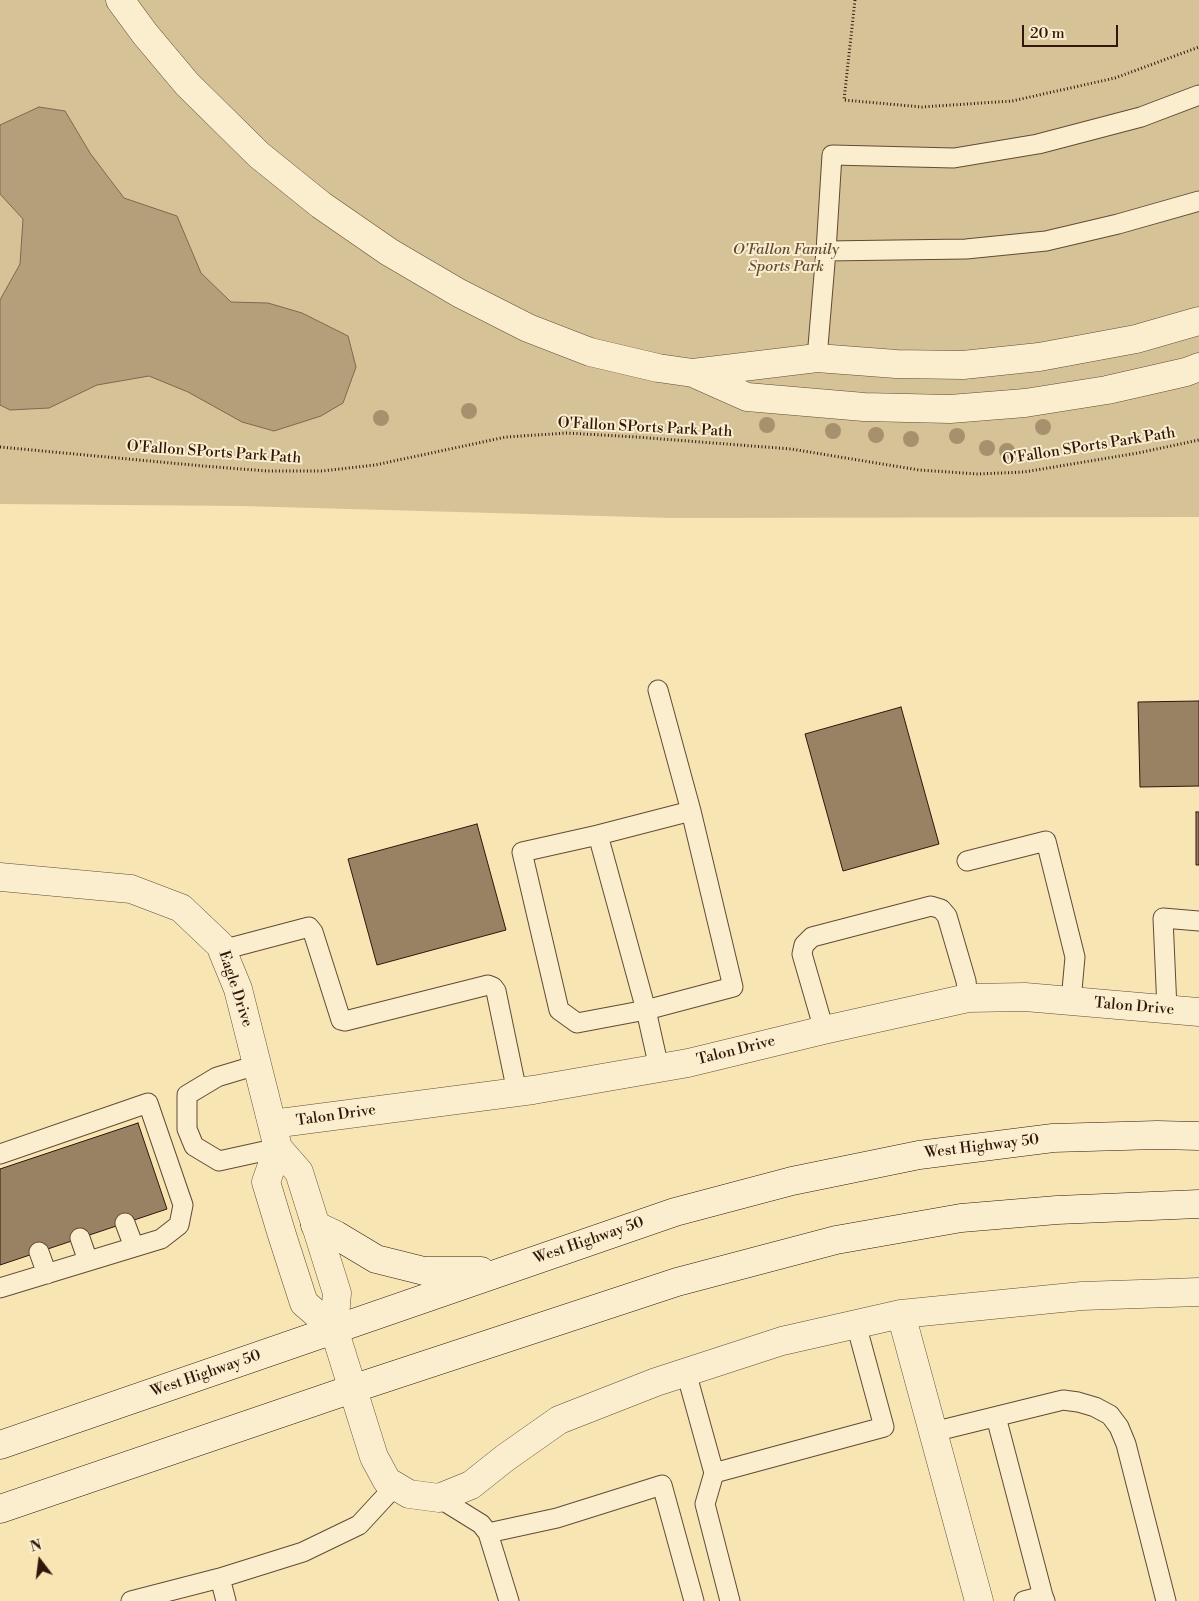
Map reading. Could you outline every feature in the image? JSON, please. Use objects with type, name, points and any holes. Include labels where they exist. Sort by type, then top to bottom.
[{"type":"street","points":[[120,0],[145,34],[187,84],[259,155],[321,205],[388,252],[459,293],[528,328],[590,352],[658,368],[693,373],[817,358],[896,364],[963,365],[1039,357],[1127,341],[1199,321]]},
{"type":"street","points":[[693,373],[747,397],[864,406],[950,409],[1025,403],[1107,390],[1186,372],[1199,367]]},
{"type":"street","name":"Eagle Drive","points":[[0,877],[131,889],[180,908],[220,945],[238,989],[275,1136],[299,1172],[314,1225],[337,1293],[334,1329]]},
{"type":"street","name":"Talon Drive","points":[[275,1136],[688,1063],[968,998],[1025,997],[1199,1012]]},
{"type":"street","name":"West Highway 50","points":[[0,1445],[675,1212],[792,1181],[919,1155],[1053,1138],[1157,1135],[1199,1136]]},
{"type":"street","points":[[275,1136],[266,1182],[304,1303],[334,1329],[374,1457],[387,1481],[409,1494],[439,1498],[471,1485],[505,1458],[560,1420],[656,1382],[782,1341],[901,1314],[1082,1296],[1199,1292]]},
{"type":"street","points":[[0,1509],[352,1389],[677,1282],[836,1240],[961,1218],[1057,1210],[1199,1204]]},
{"type":"street","points":[[314,1225],[336,1235],[376,1259],[424,1271],[500,1272]]},
{"type":"street","points":[[901,1314],[980,1601]]},
{"type":"lane","points":[[817,358],[832,156],[954,158],[1047,141],[1141,117],[1199,95]]},
{"type":"lane","points":[[826,252],[966,249],[1046,241],[1118,224],[1199,200]]},
{"type":"lane","points":[[658,690],[691,811],[732,987],[646,1010],[577,1023],[559,1010],[522,852],[691,811]]},
{"type":"lane","points":[[598,835],[646,1010],[659,1068]]},
{"type":"lane","points":[[967,861],[1046,841],[1075,956],[1071,1001]]},
{"type":"lane","points":[[824,1030],[802,954],[804,945],[812,937],[931,906],[941,909],[947,916],[966,981],[968,998]]},
{"type":"lane","points":[[1167,1010],[1163,918],[1199,921]]},
{"type":"lane","points":[[222,950],[309,927],[340,1020],[345,1021],[488,985],[496,991],[517,1092]]},
{"type":"lane","points":[[257,1065],[217,1077],[187,1095],[187,1129],[194,1146],[219,1161],[275,1136]]},
{"type":"lane","points":[[0,1287],[161,1240],[179,1225],[183,1205],[148,1103],[92,1130],[4,1157]]},
{"type":"lane","points":[[161,1138],[187,1129]]},
{"type":"lane","points":[[125,1223],[134,1247]]},
{"type":"lane","points":[[80,1238],[88,1261]]},
{"type":"lane","points":[[39,1252],[47,1274]]},
{"type":"lane","points":[[714,1473],[884,1427],[856,1324]]},
{"type":"lane","points":[[686,1372],[714,1473],[705,1504],[730,1601]]},
{"type":"lane","points":[[933,1432],[1063,1400],[1095,1407],[1110,1415],[1119,1427],[1126,1444],[1166,1601]]},
{"type":"lane","points":[[996,1416],[1044,1598],[1024,1601]]},
{"type":"lane","points":[[488,1533],[557,1518],[662,1485],[694,1601]]},
{"type":"lane","points":[[131,1601],[220,1578],[304,1552],[359,1525],[395,1486]]},
{"type":"lane","points":[[439,1498],[481,1524],[488,1533],[509,1601]]},
{"type":"lane","points":[[220,1578],[226,1601]]},
{"type":"path","points":[[855,0],[844,100],[922,107],[1012,101],[1115,78],[1199,47]]},
{"type":"path","name":"O'Fallon SPorts Park Path","points":[[0,447],[267,471],[322,471],[375,465],[506,438],[566,433],[791,449],[919,470],[978,474],[1024,472],[1138,453],[1199,440]]},
{"type":"green space","name":"O'Fallon Family Sports Park","points":[[0,0],[1199,0],[1199,517],[672,518],[242,506],[0,504]]},
{"type":"shaded area","points":[[39,107],[65,111],[90,153],[124,198],[177,216],[201,273],[231,302],[268,303],[302,313],[348,336],[356,367],[343,403],[321,416],[274,431],[242,422],[188,392],[149,376],[97,385],[49,408],[10,410],[0,405],[0,300],[20,264],[23,219],[0,194],[0,125]]},
{"type":"building","points":[[1199,701],[1199,786],[1140,787],[1138,702]]},
{"type":"building","points":[[901,707],[939,844],[843,871],[805,734]]},
{"type":"building","points":[[1196,812],[1199,812],[1199,865],[1196,865]]},
{"type":"building","points":[[477,824],[506,930],[377,965],[348,859]]},
{"type":"building","points":[[138,1123],[167,1209],[0,1265],[0,1169]]}]
